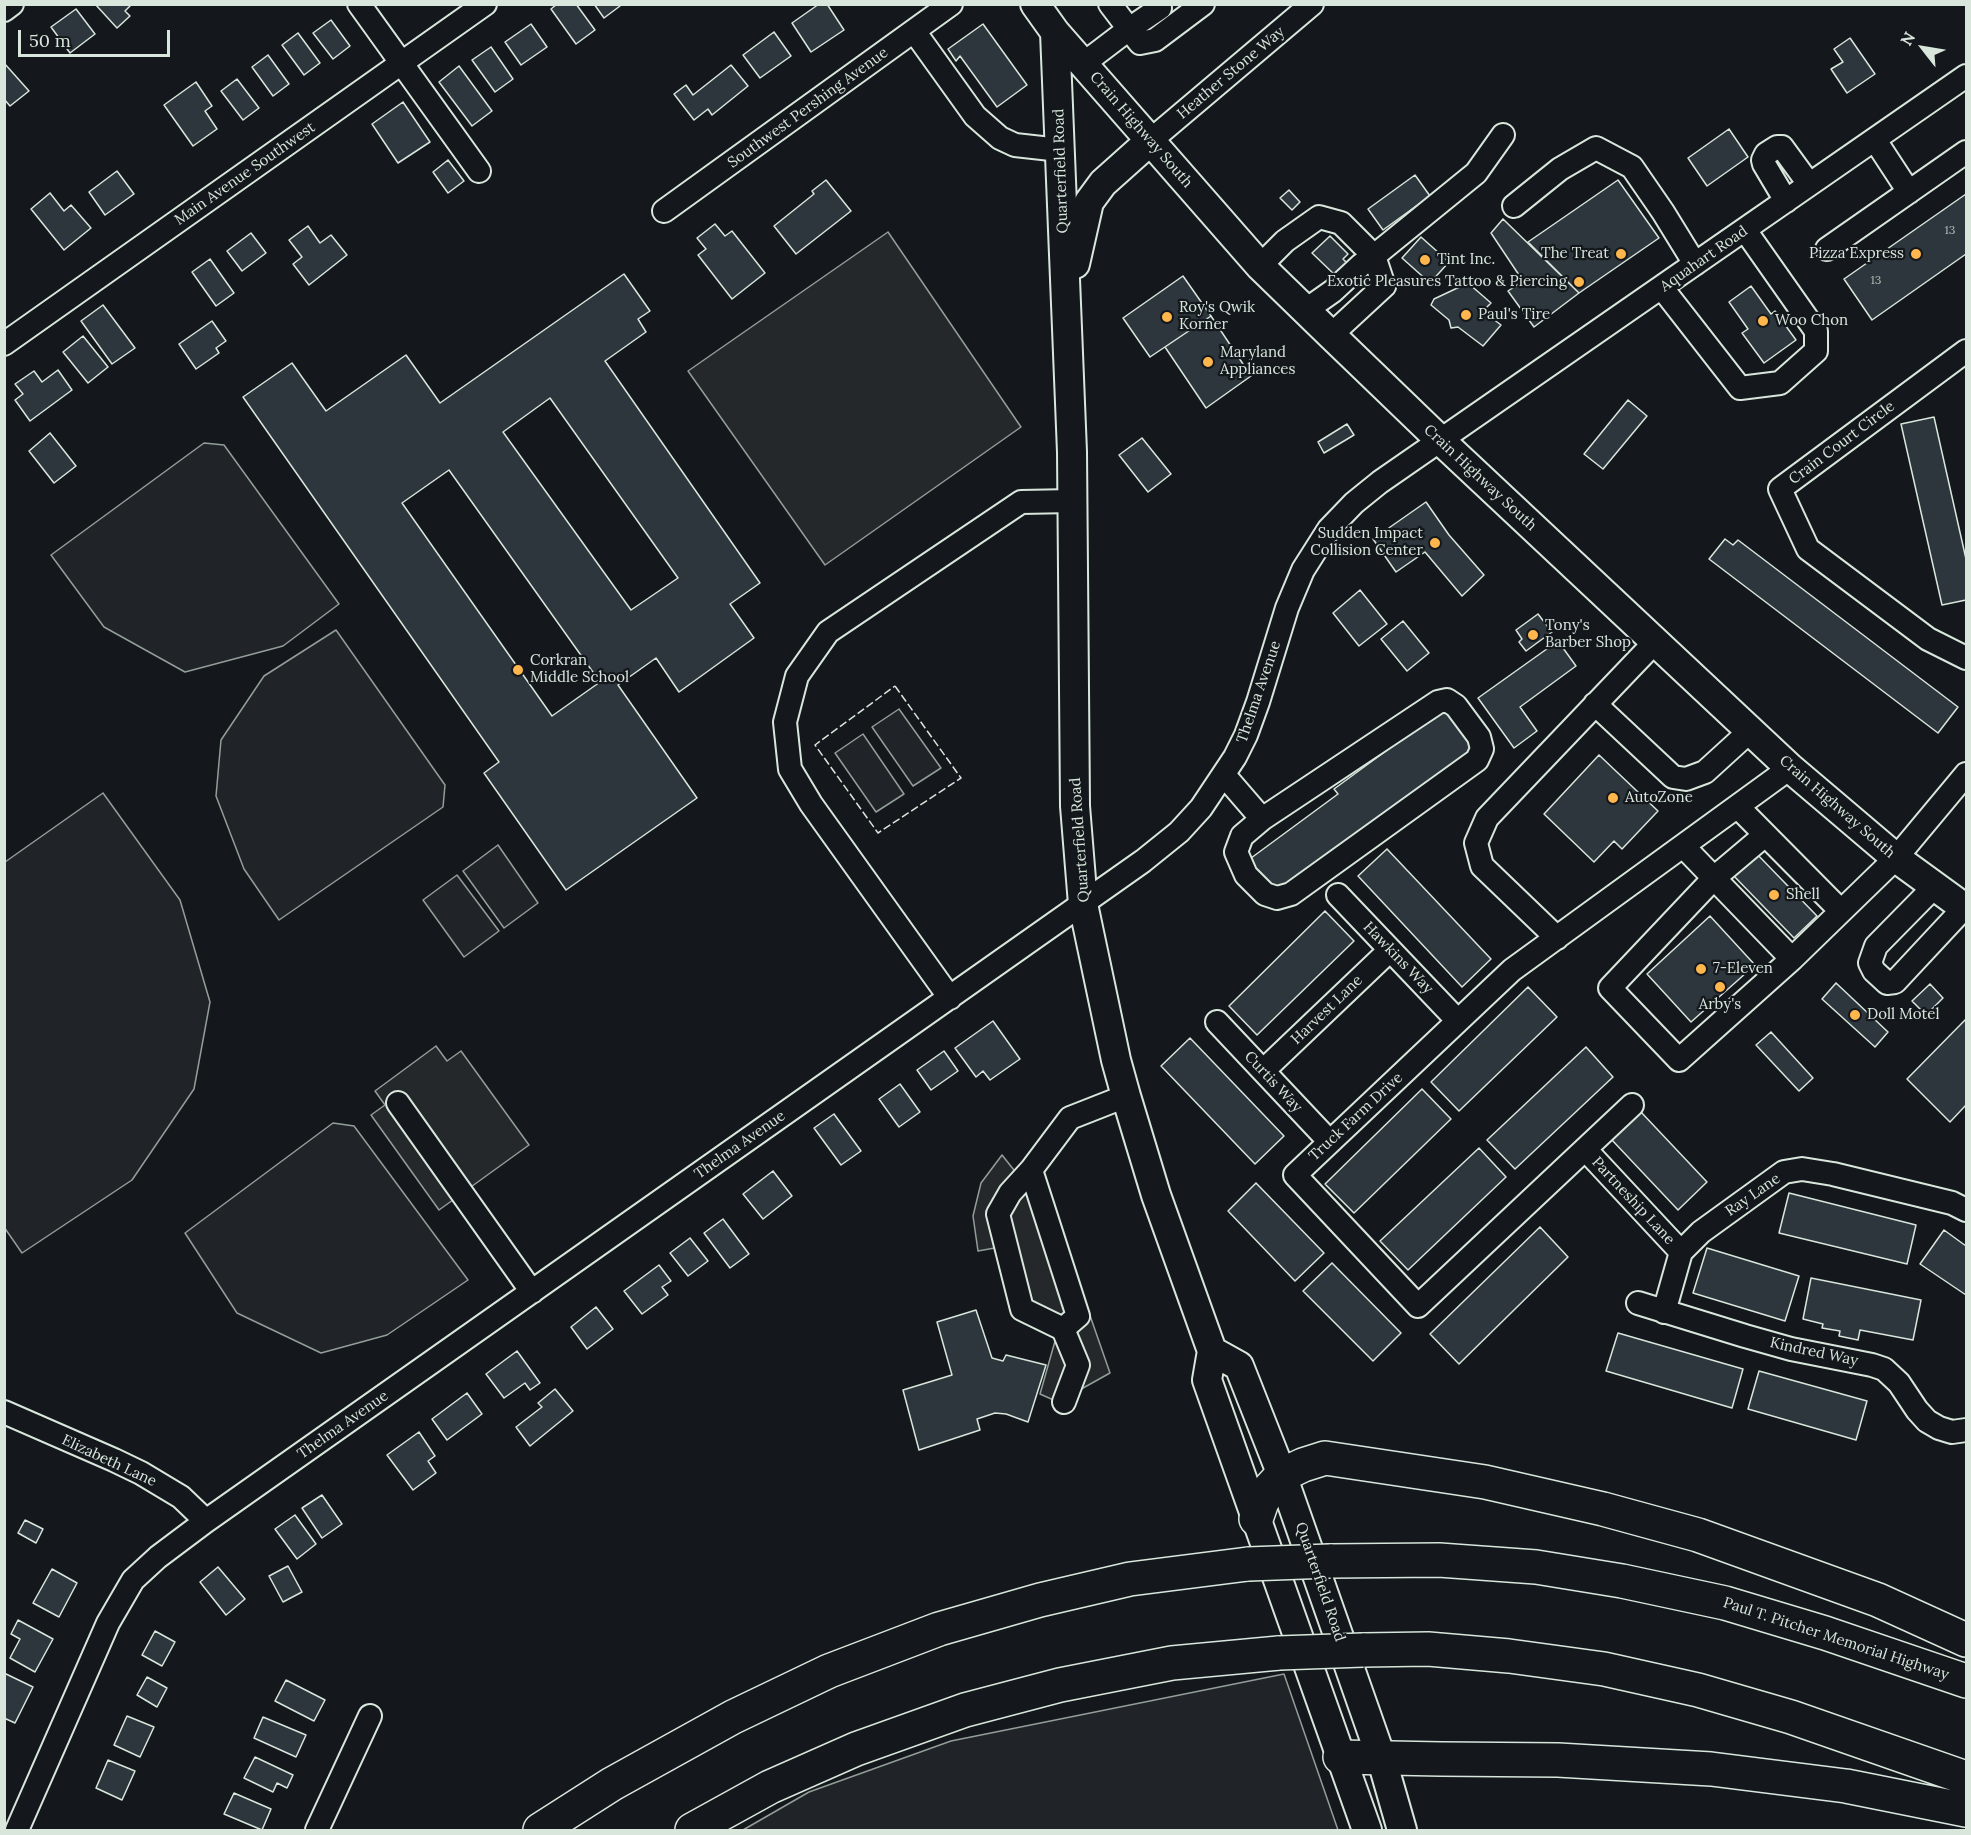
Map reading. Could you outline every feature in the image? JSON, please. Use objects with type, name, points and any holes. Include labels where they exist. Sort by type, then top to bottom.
[{"type":"highway","points":[[1256,1519],[1262,1502],[1282,1474],[1303,1464],[1325,1458],[1485,1482],[1603,1509],[1698,1535],[1878,1600],[1966,1640]]},
{"type":"highway","name":"Paul T. Pitcher Memorial Highway","points":[[540,1830],[612,1784],[733,1717],[829,1671],[939,1629],[1040,1600],[1130,1579],[1248,1564],[1439,1560],[1536,1567],[1622,1581],[1725,1603],[1825,1633],[1966,1681]]},
{"type":"highway","points":[[692,1830],[770,1787],[856,1749],[965,1710],[1060,1685],[1172,1663],[1279,1653],[1440,1650],[1509,1656],[1604,1669],[1698,1690],[1791,1717],[1966,1778]]},
{"type":"highway","points":[[1340,1757],[1558,1760],[1711,1769],[1846,1786],[1966,1810]]},
{"type":"main road","name":"Crain Highway South","points":[[1044,13],[1083,64],[1260,266],[1441,441],[1790,768],[1896,858],[1965,909]]},
{"type":"main road","name":"Quarterfield Road","points":[[1044,13],[1060,150],[1072,501],[1075,806],[1083,903],[1116,1060],[1126,1096],[1156,1195],[1212,1352],[1207,1380],[1367,1830]]},
{"type":"main road","name":"Quarterfield Road","points":[[1066,311],[1089,202],[1103,183],[1150,141]]},
{"type":"main road","name":"Quarterfield Road","points":[[1212,1352],[1239,1366],[1282,1474],[1381,1757],[1402,1830]]},
{"type":"street","points":[[4,10],[12,4]]},
{"type":"street","points":[[359,4],[479,171]]},
{"type":"street","name":"Main Avenue Southwest","points":[[4,344],[485,4]]},
{"type":"street","name":"Southwest Pershing Avenue","points":[[664,211],[951,4]]},
{"type":"street","points":[[1114,6],[1140,43],[1155,40],[1203,4]]},
{"type":"street","name":"Heather Stone Way","points":[[1150,141],[1312,4]]},
{"type":"street","points":[[1083,64],[1160,8]]},
{"type":"street","points":[[914,32],[975,116],[1000,138],[1015,145],[1060,150]]},
{"type":"street","name":"Aquahart Road","points":[[1441,441],[1966,76]]},
{"type":"street","points":[[1306,310],[1333,291],[1361,265],[1476,173],[1503,135]]},
{"type":"street","points":[[1875,140],[1909,192]]},
{"type":"street","points":[[1786,201],[1764,164],[1766,154],[1776,147],[1782,147],[1809,184]]},
{"type":"street","points":[[1514,206],[1560,169],[1596,148],[1632,167],[1695,264]]},
{"type":"street","points":[[1827,249],[1966,152]]},
{"type":"street","points":[[1260,266],[1285,241],[1319,217],[1341,223],[1374,256],[1384,286],[1331,335]]},
{"type":"street","points":[[1662,288],[1740,388],[1780,382],[1816,351],[1816,331],[1745,230]]},
{"type":"street","name":"Crain Court Circle","points":[[1966,351],[1780,489],[1808,549],[1928,639],[1966,658]]},
{"type":"street","name":"Thelma Avenue","points":[[18,1830],[108,1623],[133,1581],[158,1557],[206,1521],[950,998],[1143,861],[1179,832],[1201,808],[1224,775],[1246,735],[1287,608],[1303,570],[1316,547],[1329,529],[1354,503],[1380,482],[1441,441]]},
{"type":"street","points":[[950,998],[811,804],[790,769],[786,722],[797,676],[828,632],[1021,502],[1072,501]]},
{"type":"street","points":[[1557,938],[1482,866],[1476,843],[1487,818],[1655,642]]},
{"type":"street","points":[[1448,700],[1456,706],[1479,737],[1482,749],[1477,760],[1291,894],[1277,898],[1265,894],[1246,875],[1236,852],[1242,836],[1262,819],[1438,702],[1448,700]]},
{"type":"street","points":[[1595,704],[1673,777],[1686,779],[1705,772],[1750,731]]},
{"type":"street","name":"Truck Farm Drive","points":[[1632,1105],[1418,1306],[1295,1175],[1512,970],[1790,768]]},
{"type":"street","points":[[1765,834],[1714,878],[1610,988],[1679,1060],[1792,959],[1896,858],[1966,774]]},
{"type":"street","points":[[1224,775],[1262,819]]},
{"type":"street","points":[[1738,807],[1841,910]]},
{"type":"street","points":[[1683,846],[1792,959]]},
{"type":"street","points":[[1935,886],[1876,946],[1870,963],[1874,971],[1887,983],[1895,982],[1965,909]]},
{"type":"street","name":"Hawkins Way","points":[[1338,895],[1458,1021]]},
{"type":"street","name":"Harvest Lane","points":[[1263,1071],[1390,950]]},
{"type":"street","name":"Curtis Way","points":[[1217,1022],[1330,1142]]},
{"type":"street","points":[[1064,1402],[1078,1365],[1063,1329],[1022,1309],[998,1214],[1010,1193],[1031,1170],[1070,1118],[1126,1096]]},
{"type":"street","points":[[398,1103],[532,1292]]},
{"type":"street","name":"Partneship Lane","points":[[1585,1149],[1681,1252]]},
{"type":"street","name":"Ray Lane","points":[[1664,1312],[1681,1252],[1701,1232],[1784,1172],[1802,1169],[1833,1174],[1941,1200],[1966,1210]]},
{"type":"street","points":[[1031,1170],[1078,1316],[1063,1329]]},
{"type":"street","name":"Kindred Way","points":[[1638,1303],[1773,1344],[1884,1369],[1899,1383],[1927,1421],[1952,1432],[1966,1431]]},
{"type":"street","name":"Elizabeth Lane","points":[[4,1412],[141,1473],[182,1497],[206,1521]]},
{"type":"street","points":[[317,1830],[370,1716]]},
{"type":"shaded area","points":[[888,232],[1021,427],[825,565],[688,371]]},
{"type":"shaded area","points":[[204,443],[224,445],[339,604],[283,646],[185,672],[104,627],[51,555]]},
{"type":"shaded area","points":[[336,630],[445,785],[443,807],[279,920],[244,869],[216,796],[221,740],[264,676]]},
{"type":"shaded area","points":[[899,709],[941,768],[913,786],[872,727]]},
{"type":"shaded area","points":[[863,734],[904,794],[876,812],[835,753]]},
{"type":"shaded area","points":[[103,793],[180,900],[210,1002],[194,1089],[132,1180],[22,1253],[4,1227],[5,862]]},
{"type":"shaded area","points":[[498,845],[538,903],[504,928],[463,871]]},
{"type":"shaded area","points":[[457,875],[499,931],[464,957],[423,900]]},
{"type":"shaded area","points":[[436,1046],[447,1061],[461,1051],[529,1145],[439,1210],[371,1115],[385,1105],[375,1091]]},
{"type":"shaded area","points":[[333,1123],[354,1126],[468,1280],[387,1335],[321,1353],[237,1313],[185,1233]]},
{"type":"shaded area","points":[[1002,1155],[1029,1189],[1045,1186],[1110,1373],[1058,1402],[1040,1394],[1061,1320],[1030,1309],[1011,1245],[978,1251],[973,1216],[981,1183]]},
{"type":"shaded area","points":[[1284,1674],[1338,1830],[743,1830],[809,1792],[951,1741]]},
{"type":"building","points":[[95,4],[132,4],[125,11],[130,16],[117,28]]},
{"type":"building","points":[[557,4],[576,4],[595,30],[576,44],[551,9]]},
{"type":"building","points":[[594,4],[619,4],[620,6],[604,18]]},
{"type":"building","points":[[819,4],[827,4],[844,30],[811,52],[792,23]]},
{"type":"building","points":[[76,9],[95,34],[70,53],[51,27]]},
{"type":"building","points":[[331,20],[350,46],[333,59],[313,33]]},
{"type":"building","points":[[531,24],[547,47],[521,65],[505,42]]},
{"type":"building","points":[[983,24],[1027,85],[997,107],[960,56],[956,61],[948,49]]},
{"type":"building","points":[[774,32],[791,56],[760,78],[743,55]]},
{"type":"building","points":[[298,33],[320,63],[304,75],[282,45]]},
{"type":"building","points":[[1850,38],[1875,74],[1847,93],[1831,69],[1843,62],[1834,49]]},
{"type":"building","points":[[491,47],[513,79],[495,92],[472,60]]},
{"type":"building","points":[[268,55],[289,84],[273,96],[252,67]]},
{"type":"building","points":[[4,63],[29,91],[10,106],[4,99]]},
{"type":"building","points":[[731,65],[748,86],[712,115],[708,109],[694,120],[674,94],[686,85],[693,95]]},
{"type":"building","points":[[459,66],[492,111],[472,126],[439,82]]},
{"type":"building","points":[[237,79],[259,108],[243,120],[221,91]]},
{"type":"building","points":[[196,82],[212,106],[205,111],[217,129],[193,146],[164,105]]},
{"type":"building","points":[[403,102],[430,142],[398,163],[372,124]]},
{"type":"building","points":[[1729,129],[1748,157],[1707,186],[1688,158]]},
{"type":"building","points":[[448,160],[464,181],[448,193],[433,172]]},
{"type":"building","points":[[117,171],[134,194],[105,215],[89,192]]},
{"type":"building","points":[[1415,175],[1430,196],[1383,230],[1368,209]]},
{"type":"building","points":[[826,180],[851,211],[796,254],[774,226],[814,194],[812,191]]},
{"type":"building","points":[[1618,180],[1659,238],[1579,293],[1528,242]]},
{"type":"building","points":[[1289,190],[1300,202],[1292,210],[1280,198]]},
{"type":"building","points":[[50,193],[64,211],[71,205],[91,228],[64,250],[31,209]]},
{"type":"building","points":[[1966,194],[1966,254],[1872,320],[1844,279]]},
{"type":"building","points":[[1503,219],[1579,293],[1534,327],[1508,291],[1523,281],[1491,233]]},
{"type":"building","points":[[715,224],[725,236],[732,231],[765,273],[732,299],[698,255],[706,249],[697,238]]},
{"type":"building","points":[[308,226],[320,243],[331,235],[347,255],[309,285],[293,264],[302,257],[289,240]]},
{"type":"building","points":[[251,233],[266,253],[242,271],[227,251]]},
{"type":"building","points":[[1330,236],[1348,254],[1343,259],[1349,265],[1337,277],[1312,253]]},
{"type":"building","name":"Tint Inc.","points":[[1421,237],[1449,262],[1430,283],[1402,258]]},
{"type":"building","points":[[210,259],[234,293],[216,306],[192,272]]},
{"type":"building","points":[[624,274],[650,311],[638,319],[646,332],[605,361],[760,583],[730,604],[754,638],[679,692],[656,658],[618,685],[697,798],[566,890],[484,773],[499,762],[243,397],[292,363],[326,411],[406,355],[440,403]],"holes":[[[550,398],[678,578],[631,610],[503,432]],[[449,470],[600,682],[552,716],[402,503]]]},
{"type":"building","name":"Roy's Qwik Korner","points":[[1183,276],[1211,316],[1150,357],[1123,318]]},
{"type":"building","name":"Paul's Tire","points":[[1468,283],[1491,303],[1483,311],[1501,325],[1483,346],[1458,327],[1451,328],[1449,320],[1431,305],[1434,299]]},
{"type":"building","name":"Woo Chon","points":[[1751,286],[1771,314],[1775,311],[1796,340],[1764,363],[1742,333],[1748,329],[1729,302]]},
{"type":"building","points":[[103,305],[135,348],[112,364],[81,321]]},
{"type":"building","name":"Maryland Appliances","points":[[1211,316],[1251,376],[1206,408],[1165,347]]},
{"type":"building","points":[[212,321],[226,341],[216,348],[219,353],[196,369],[179,344]]},
{"type":"building","points":[[83,336],[108,367],[88,383],[63,352]]},
{"type":"building","points":[[58,370],[72,390],[30,421],[15,400],[23,394],[15,384],[34,371],[42,382]]},
{"type":"building","points":[[1628,400],[1647,416],[1603,469],[1584,454]]},
{"type":"building","points":[[1934,417],[1966,559],[1966,600],[1942,605],[1901,424]]},
{"type":"building","points":[[1347,424],[1354,435],[1324,453],[1318,442]]},
{"type":"building","points":[[50,433],[76,466],[54,483],[29,451]]},
{"type":"building","points":[[1142,438],[1171,474],[1148,492],[1119,455]]},
{"type":"building","points":[[1426,502],[1449,535],[1484,575],[1462,596],[1425,552],[1396,572],[1373,539]]},
{"type":"building","points":[[1725,539],[1733,545],[1738,540],[1958,707],[1938,733],[1709,559]]},
{"type":"building","points":[[1360,590],[1387,624],[1359,646],[1333,613]]},
{"type":"building","name":"Tony's Barber Shop","points":[[1538,614],[1552,632],[1526,651],[1519,642],[1522,639],[1516,630]]},
{"type":"building","points":[[1403,621],[1429,653],[1407,671],[1381,639]]},
{"type":"building","points":[[1558,641],[1576,666],[1520,707],[1537,731],[1514,748],[1478,698]]},
{"type":"building","points":[[1446,707],[1476,748],[1273,896],[1247,861],[1338,794],[1334,789]]},
{"type":"building","points":[[1599,755],[1658,811],[1622,849],[1614,841],[1594,862],[1544,814]]},
{"type":"building","points":[[1387,849],[1491,959],[1462,987],[1358,876]]},
{"type":"building","name":"Shell","points":[[1754,851],[1817,916],[1794,938],[1731,873]]},
{"type":"building","points":[[1325,911],[1354,941],[1257,1035],[1229,1006]]},
{"type":"building","name":"7-Eleven","points":[[1710,916],[1755,965],[1691,1022],[1647,974]]},
{"type":"building","name":"Doll Motel","points":[[1836,983],[1888,1032],[1875,1047],[1822,999]]},
{"type":"building","points":[[1930,984],[1943,998],[1926,1015],[1912,1001]]},
{"type":"building","points":[[1528,987],[1557,1017],[1459,1111],[1431,1082]]},
{"type":"building","points":[[1966,1019],[1966,1105],[1950,1122],[1907,1079]]},
{"type":"building","points":[[993,1021],[1020,1059],[990,1080],[983,1071],[976,1077],[955,1048]]},
{"type":"building","points":[[1771,1032],[1813,1078],[1799,1091],[1756,1045]]},
{"type":"building","points":[[1190,1038],[1284,1136],[1255,1164],[1161,1066]]},
{"type":"building","points":[[1586,1047],[1613,1077],[1515,1169],[1487,1140]]},
{"type":"building","points":[[944,1051],[958,1071],[931,1090],[917,1070]]},
{"type":"building","points":[[900,1084],[920,1112],[899,1127],[879,1099]]},
{"type":"building","points":[[1422,1089],[1451,1119],[1354,1213],[1325,1184]]},
{"type":"building","points":[[1640,1111],[1707,1182],[1678,1210],[1611,1139]]},
{"type":"building","points":[[834,1114],[861,1151],[841,1165],[814,1128]]},
{"type":"building","points":[[1479,1148],[1506,1177],[1408,1270],[1380,1241]]},
{"type":"building","points":[[773,1171],[792,1196],[763,1219],[743,1194]]},
{"type":"building","points":[[1256,1183],[1324,1253],[1295,1281],[1228,1211]]},
{"type":"building","points":[[1789,1193],[1916,1225],[1907,1264],[1779,1233]]},
{"type":"building","points":[[723,1219],[749,1254],[730,1268],[704,1233]]},
{"type":"building","points":[[1540,1227],[1568,1257],[1459,1364],[1430,1334]]},
{"type":"building","points":[[1944,1230],[1966,1246],[1966,1295],[1920,1264]]},
{"type":"building","points":[[690,1238],[708,1261],[688,1276],[670,1253]]},
{"type":"building","points":[[1707,1248],[1799,1276],[1785,1321],[1693,1293]]},
{"type":"building","points":[[1332,1263],[1401,1333],[1373,1361],[1303,1291]]},
{"type":"building","points":[[659,1265],[671,1281],[662,1287],[668,1295],[642,1314],[624,1291]]},
{"type":"building","points":[[1811,1278],[1921,1300],[1913,1340],[1860,1330],[1858,1340],[1839,1336],[1840,1331],[1822,1328],[1823,1324],[1803,1319]]},
{"type":"building","points":[[596,1307],[613,1329],[587,1349],[571,1327]]},
{"type":"building","points":[[976,1310],[992,1358],[1003,1361],[1006,1355],[1046,1365],[1028,1422],[1006,1414],[995,1413],[977,1419],[980,1430],[919,1450],[903,1390],[952,1375],[937,1322]]},
{"type":"building","points":[[1618,1333],[1743,1369],[1732,1408],[1606,1371]]},
{"type":"building","points":[[517,1351],[540,1383],[530,1390],[525,1383],[504,1398],[486,1374]]},
{"type":"building","points":[[1759,1371],[1867,1401],[1856,1440],[1748,1409]]},
{"type":"building","points":[[555,1389],[573,1411],[530,1446],[516,1427],[542,1407],[538,1403]]},
{"type":"building","points":[[467,1393],[482,1414],[447,1440],[432,1419]]},
{"type":"building","points":[[419,1432],[435,1456],[428,1461],[436,1473],[413,1490],[387,1455]]},
{"type":"building","points":[[322,1495],[342,1524],[322,1538],[302,1508]]},
{"type":"building","points":[[295,1515],[316,1544],[297,1559],[275,1529]]},
{"type":"building","points":[[25,1520],[43,1529],[36,1543],[18,1533]]},
{"type":"building","points":[[288,1566],[302,1592],[283,1602],[269,1576]]},
{"type":"building","points":[[218,1567],[245,1599],[226,1615],[200,1582]]},
{"type":"building","points":[[52,1569],[77,1583],[59,1617],[33,1603]]},
{"type":"building","points":[[18,1620],[53,1639],[35,1672],[10,1658],[20,1639],[11,1634]]},
{"type":"building","points":[[155,1631],[175,1642],[162,1666],[142,1655]]},
{"type":"building","points":[[4,1673],[33,1687],[15,1723],[4,1718]]},
{"type":"building","points":[[147,1677],[167,1688],[157,1707],[137,1695]]},
{"type":"building","points":[[286,1680],[325,1700],[314,1721],[275,1701]]},
{"type":"building","points":[[127,1716],[154,1727],[140,1757],[114,1745]]},
{"type":"building","points":[[263,1717],[306,1735],[296,1757],[254,1738]]},
{"type":"building","points":[[255,1757],[293,1775],[287,1788],[277,1783],[273,1792],[244,1778]]},
{"type":"building","points":[[108,1760],[135,1771],[122,1800],[96,1788]]},
{"type":"building","points":[[234,1793],[271,1809],[262,1830],[224,1814]]},
{"type":"fence","points":[[895,686],[961,778],[878,833],[815,745],[895,686]]},
{"type":"place","name":"The Treat","points":[[1621,254]]},
{"type":"place","name":"Pizza Express","points":[[1916,254]]},
{"type":"place","name":"Tint Inc.","points":[[1425,260]]},
{"type":"place","name":"Exotic Pleasures Tattoo & Piercing","points":[[1579,282]]},
{"type":"place","name":"Paul's Tire","points":[[1466,315]]},
{"type":"place","name":"Roy's Qwik Korner","points":[[1167,317]]},
{"type":"place","name":"Woo Chon","points":[[1763,321]]},
{"type":"place","name":"Maryland Appliances","points":[[1208,362]]},
{"type":"place","name":"Sudden Impact Collision Center","points":[[1435,543]]},
{"type":"place","name":"Tony's Barber Shop","points":[[1533,635]]},
{"type":"place","name":"Corkran Middle School","points":[[518,670]]},
{"type":"place","name":"AutoZone","points":[[1613,798]]},
{"type":"place","name":"Shell","points":[[1774,895]]},
{"type":"place","name":"7-Eleven","points":[[1701,969]]},
{"type":"place","name":"Arby's","points":[[1720,987]]},
{"type":"place","name":"Doll Motel","points":[[1855,1015]]}]
